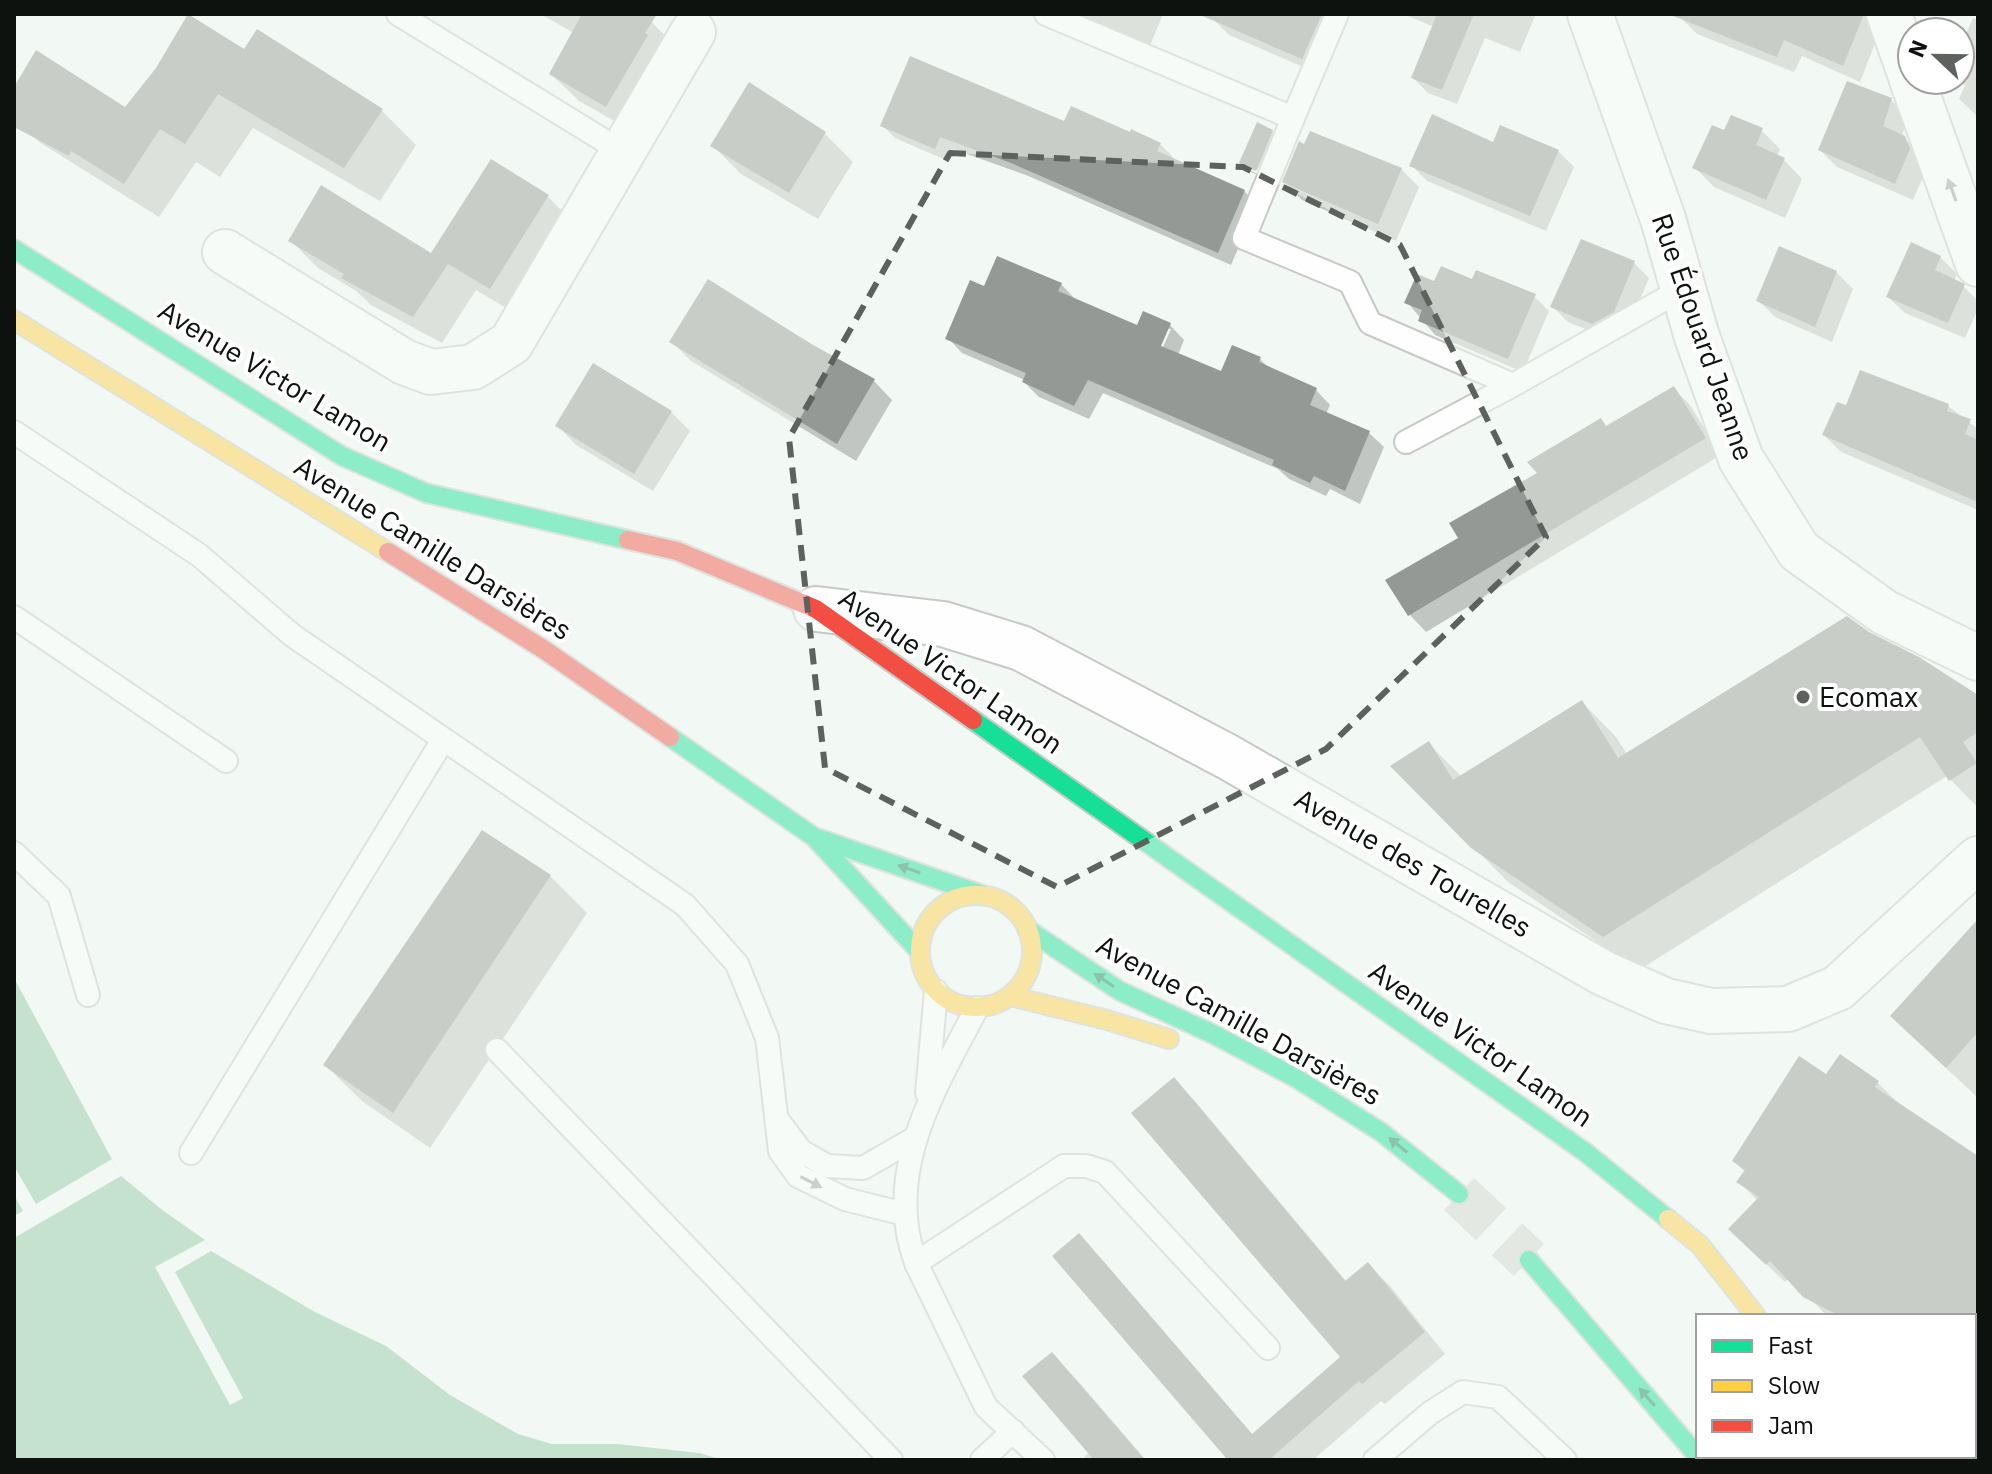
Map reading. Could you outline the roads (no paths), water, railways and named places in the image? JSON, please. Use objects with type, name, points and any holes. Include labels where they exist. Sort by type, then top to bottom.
[{"type":"main road","name":"Avenue Victor Lamon","points":[[14,249],[342,456],[426,493],[677,551],[816,609],[1585,1152],[1700,1245],[1754,1314]]},
{"type":"main road","name":"Avenue Camille Darsières","points":[[14,320],[543,649],[814,837],[919,951]]},
{"type":"main road","name":"Avenue Camille Darsières","points":[[814,837],[983,895]]},
{"type":"main road","points":[[983,895],[1001,901],[1017,912],[1027,929],[1032,946],[1030,965],[1023,982],[1010,996],[994,1005],[977,1008],[947,1000],[936,991],[921,965],[919,951],[927,924],[946,903],[964,896],[983,895]]},
{"type":"main road","name":"Avenue Camille Darsières","points":[[1027,929],[1120,991],[1215,1035],[1308,1085],[1381,1132],[1459,1194]]},
{"type":"main road","name":"Avenue Camille Darsières","points":[[1010,996],[1107,1020],[1183,1044]]},
{"type":"main road","name":"Avenue Camille Darsières","points":[[1229,1063],[1267,1084]]},
{"type":"main road","points":[[1529,1260],[1696,1454]]},
{"type":"street","name":"Rue Édouard Jeanne","points":[[1590,14],[1663,219],[1697,337],[1741,459],[1799,551],[1884,612],[1976,659]]},
{"type":"street","points":[[1889,14],[1896,34]]},
{"type":"street","points":[[225,252],[404,362],[431,372],[473,367],[511,343],[693,32]]},
{"type":"street","points":[[1918,96],[1978,264]]},
{"type":"street","name":"Avenue des Tourelles","points":[[816,609],[943,624],[1021,648],[1228,757],[1603,973],[1666,1001],[1711,1011],[1788,1009],[1838,988],[1978,859]]},
{"type":"lane","points":[[398,14],[621,151]]},
{"type":"lane","points":[[1046,14],[1293,118]]},
{"type":"lane","points":[[1337,14],[1244,238],[1350,282],[1370,323],[1513,385]]},
{"type":"lane","points":[[1406,442],[1684,288]]},
{"type":"lane","points":[[14,432],[199,555],[292,635],[685,905],[737,964],[767,1038],[780,1151],[798,1176],[845,1199],[904,1214]]},
{"type":"lane","points":[[14,617],[226,761]]},
{"type":"lane","points":[[191,1153],[443,740]]},
{"type":"lane","points":[[14,853],[59,896],[88,995]]},
{"type":"lane","points":[[925,1106],[936,991]]},
{"type":"lane","points":[[977,1008],[925,1106],[915,1138],[906,1182],[904,1214],[908,1242],[986,1407],[1043,1460]]},
{"type":"lane","points":[[497,1050],[891,1460]]},
{"type":"lane","points":[[777,1118],[801,1151],[827,1166],[863,1168],[915,1138]]},
{"type":"lane","points":[[916,1263],[1064,1166],[1086,1166],[1105,1172],[1268,1348]]},
{"type":"lane","points":[[1375,1460],[1430,1413],[1463,1392],[1498,1397],[1565,1460]]},
{"type":"lane","points":[[982,1460],[1013,1431]]},
{"type":"tunnel","points":[[1459,1194],[1529,1260]]},
{"type":"place","name":"Ecomax","points":[[1803,697]]}]
